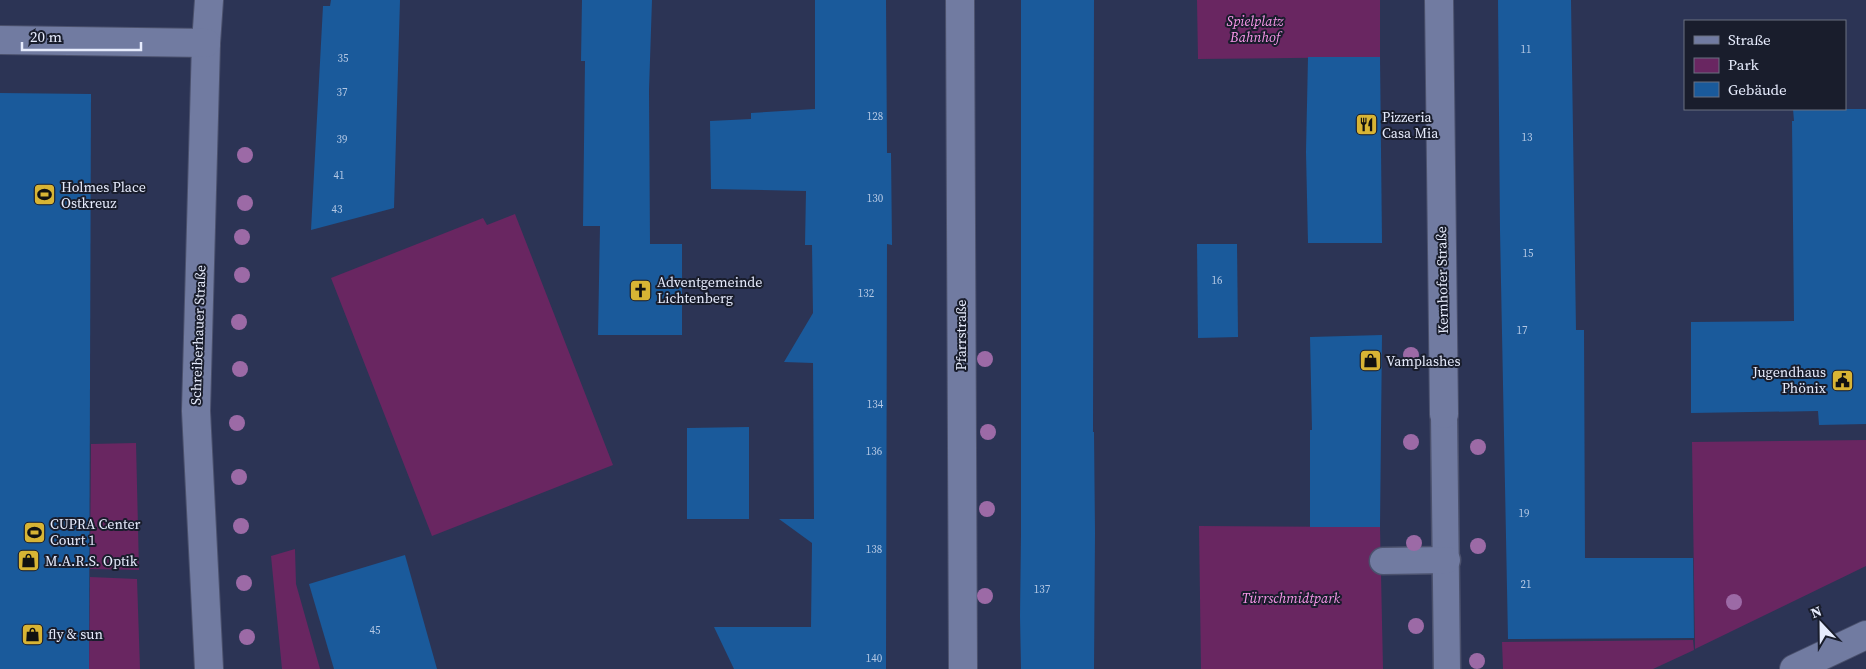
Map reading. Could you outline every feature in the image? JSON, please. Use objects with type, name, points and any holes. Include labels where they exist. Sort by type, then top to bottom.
[{"type":"street","name":"Schreiberhauer Straße","points":[[209,0],[206,43],[196,411],[210,669]]},
{"type":"street","name":"Pfarrstraße","points":[[960,0],[963,669]]},
{"type":"street","name":"Kernhofer Straße","points":[[1439,0],[1447,669]]},
{"type":"street","points":[[0,40],[206,43]]},
{"type":"street","points":[[1383,561],[1447,560]]},
{"type":"street","points":[[1794,669],[1866,635]]},
{"type":"green space","name":"Spielplatz Bahnhof","points":[[1197,0],[1380,0],[1380,57],[1198,59]]},
{"type":"green space","points":[[515,214],[613,465],[432,536],[331,278],[483,218],[487,225]]},
{"type":"green space","points":[[1866,440],[1866,566],[1695,649],[1692,442]]},
{"type":"green space","points":[[136,443],[139,570],[90,569],[91,444]]},
{"type":"green space","name":"Türrschmidtpark","points":[[1199,526],[1380,527],[1383,669],[1201,669]]},
{"type":"green space","points":[[295,549],[296,584],[320,669],[282,669],[271,556]]},
{"type":"green space","points":[[90,577],[137,579],[140,669],[89,669]]},
{"type":"green space","points":[[1693,640],[1694,650],[1653,669],[1503,669],[1502,642]]},
{"type":"building","points":[[331,0],[400,0],[394,208],[311,230],[323,6],[330,6]]},
{"type":"building","points":[[582,0],[652,0],[649,90],[650,244],[682,244],[682,335],[598,335],[600,226],[583,226],[585,61],[581,61]]},
{"type":"building","points":[[815,0],[886,0],[887,153],[891,153],[892,245],[887,244],[886,669],[734,669],[714,627],[811,627],[812,543],[779,519],[814,519],[813,363],[784,362],[813,313],[812,245],[805,245],[806,191],[711,189],[710,121],[751,119],[751,113],[815,109]]},
{"type":"building","points":[[1021,0],[1094,0],[1094,669],[1021,669]]},
{"type":"building","points":[[1498,0],[1571,0],[1576,330],[1584,330],[1585,558],[1693,558],[1694,638],[1508,639],[1500,231]]},
{"type":"building","points":[[1308,57],[1380,57],[1382,243],[1308,243],[1306,152]]},
{"type":"building","points":[[0,93],[91,94],[89,669],[0,669]]},
{"type":"building","points":[[1866,109],[1866,424],[1819,425],[1818,411],[1691,413],[1691,322],[1794,321],[1792,121],[1794,121],[1793,110]]},
{"type":"building","points":[[1197,244],[1237,244],[1238,337],[1198,338]]},
{"type":"building","points":[[1382,335],[1380,527],[1310,527],[1310,430],[1312,430],[1310,337]]},
{"type":"building","points":[[749,427],[749,519],[687,519],[687,428]]},
{"type":"building","points":[[405,555],[437,669],[334,669],[309,584]]},
{"type":"place","name":"Pizzeria Casa Mia","points":[[1366,125]]},
{"type":"place","name":"Holmes Place Ostkreuz","points":[[45,195]]},
{"type":"place","name":"Adventgemeinde Lichtenberg","points":[[641,290]]},
{"type":"place","name":"Vamplashes","points":[[1370,361]]},
{"type":"place","name":"Jugendhaus Phönix","points":[[1842,380]]},
{"type":"place","name":"CUPRA Center Court 1","points":[[34,532]]},
{"type":"place","name":"M.A.R.S. Optik","points":[[29,561]]},
{"type":"place","name":"fly & sun","points":[[32,634]]}]
